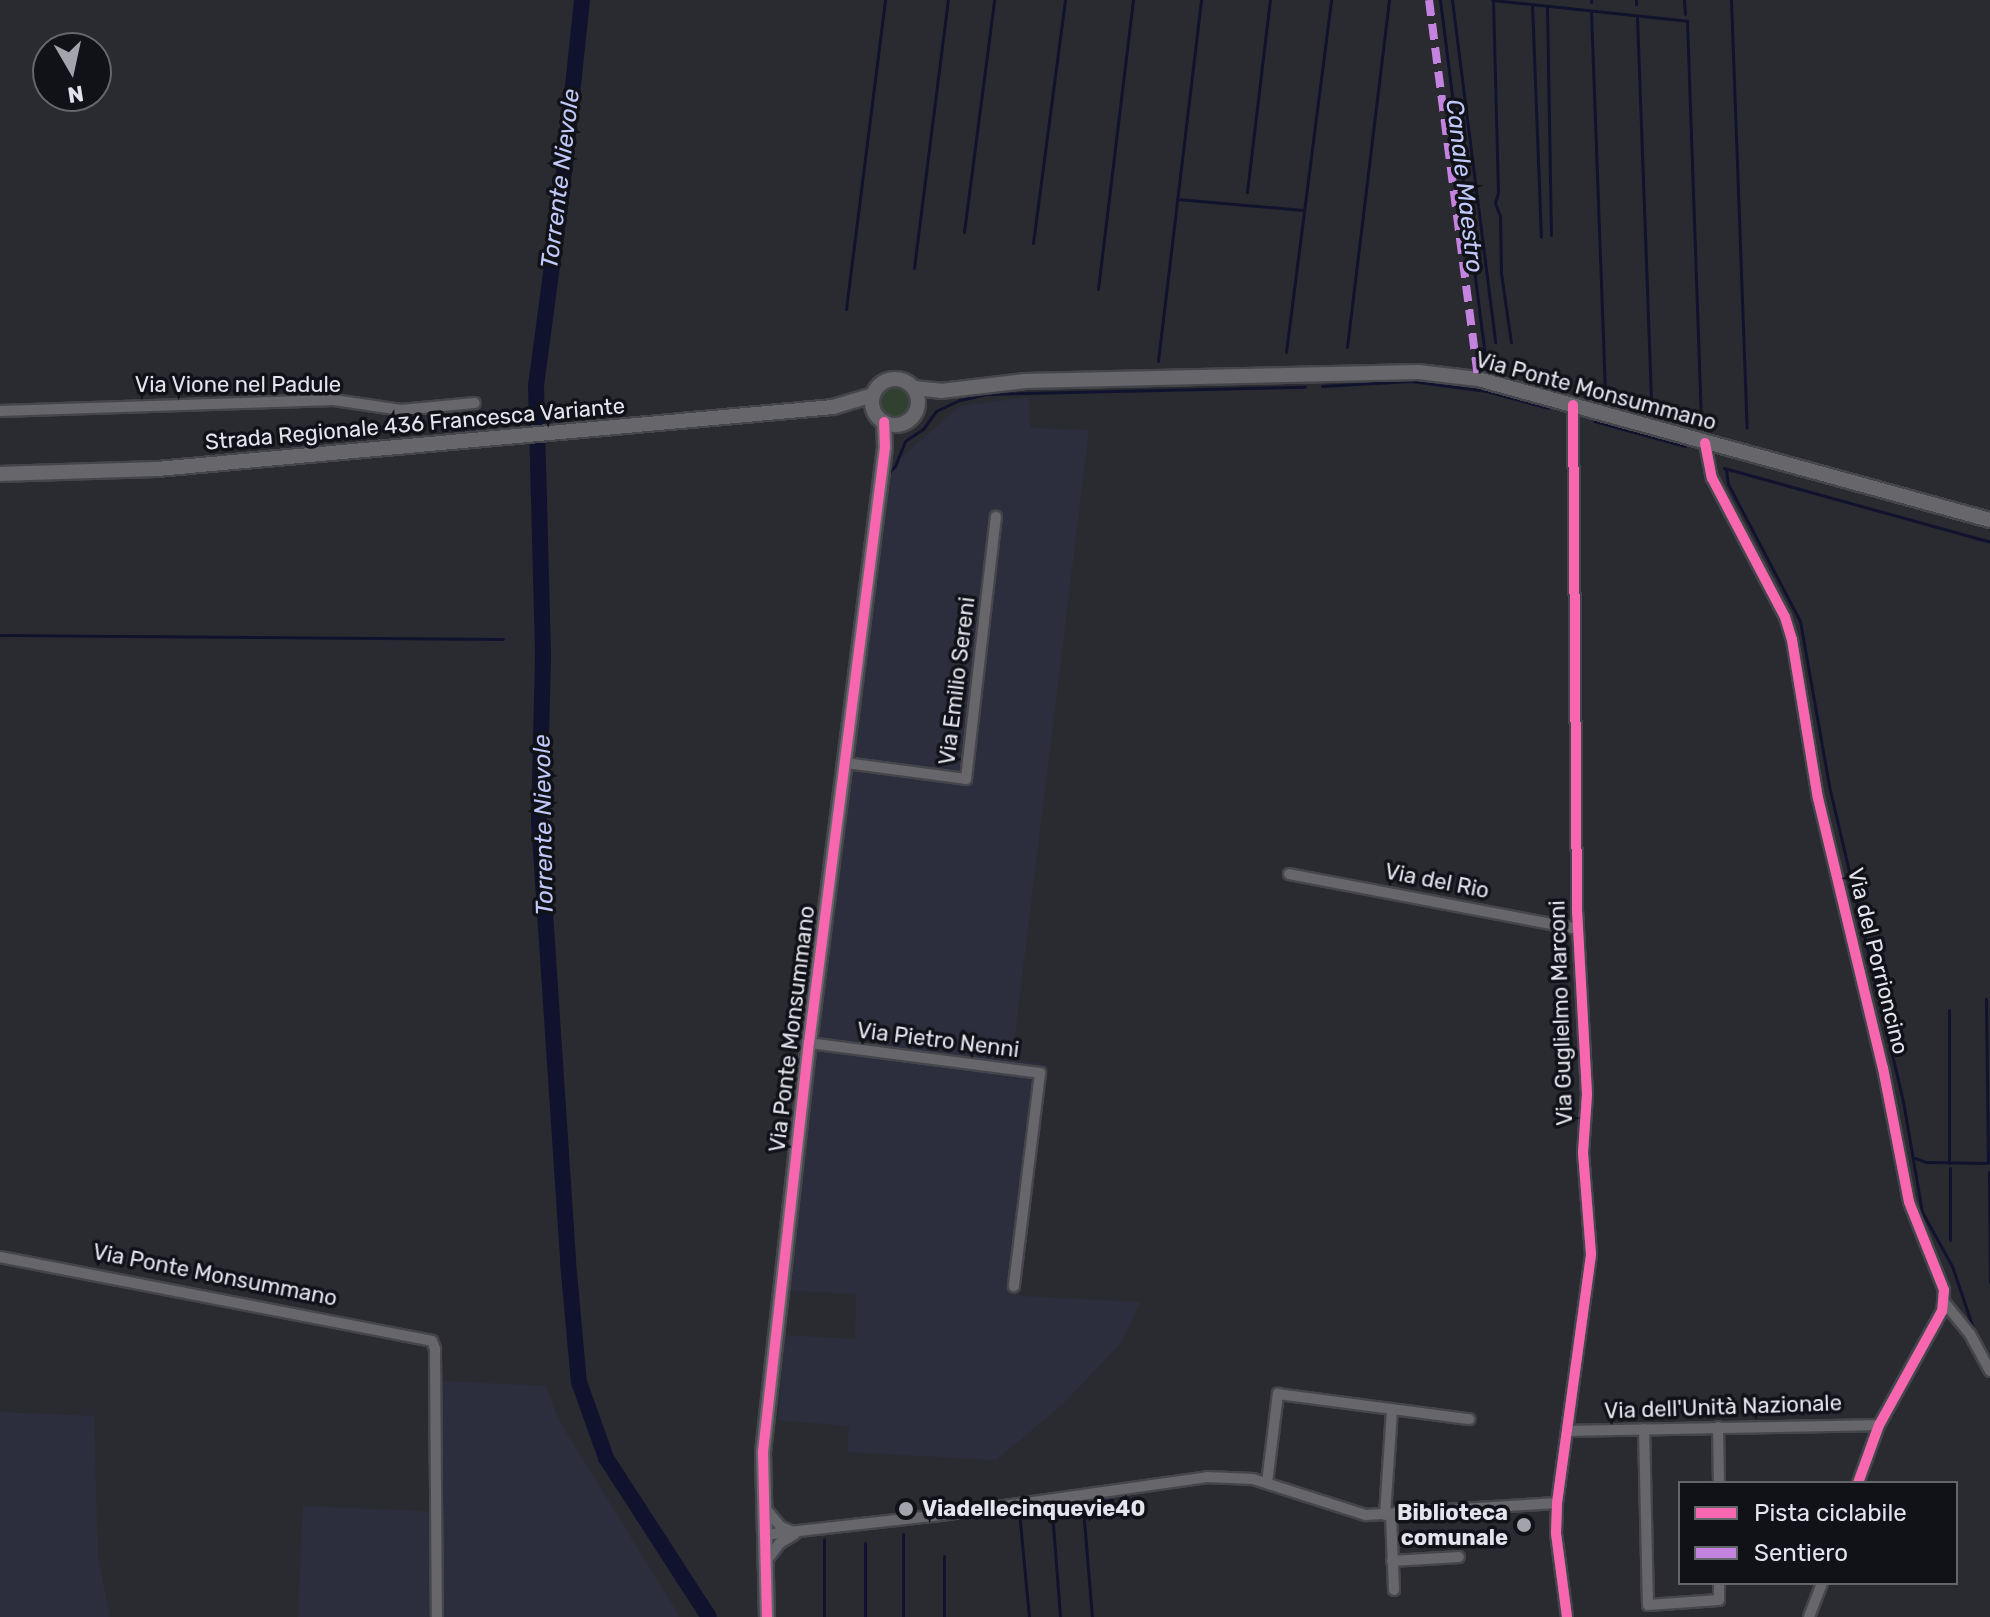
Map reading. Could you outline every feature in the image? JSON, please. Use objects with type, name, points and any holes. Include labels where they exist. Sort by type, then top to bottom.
[{"type":"main road","name":"Via Ponte Monsummano","points":[[941,391],[1040,381],[1418,372],[1478,379],[1990,520]]},
{"type":"main road","points":[[833,407],[873,395],[878,386],[890,379],[905,381],[914,388],[941,391]]},
{"type":"main road","points":[[833,407],[886,420],[914,415],[918,404],[914,388]]},
{"type":"main road","points":[[918,404],[941,391]]},
{"type":"main road","points":[[873,395],[886,420]]},
{"type":"main road","name":"Strada Regionale 436 Francesca Variante","points":[[0,474],[157,469],[833,407]]},
{"type":"main road","name":"Via Ponte Monsummano","points":[[767,1617],[763,1452],[809,1043],[886,420]]},
{"type":"street","name":"Via Vione nel Padule","points":[[0,411],[334,400],[401,410],[475,403]]},
{"type":"street","name":"Via Guglielmo Marconi","points":[[1567,1617],[1556,1533],[1557,1503],[1591,1254],[1583,1153],[1587,1094],[1578,929],[1573,405]]},
{"type":"street","name":"Via del Porrioncino","points":[[1705,443],[1712,478],[1785,617],[1792,640],[1818,798],[1883,1068],[1909,1202],[1944,1290],[1944,1302]]},
{"type":"street","name":"Via Emilio Sereni","points":[[846,763],[966,779],[996,517]]},
{"type":"street","name":"Via del Rio","points":[[1289,874],[1578,929]]},
{"type":"street","name":"Via Pietro Nenni","points":[[809,1043],[1040,1073],[1014,1286]]},
{"type":"street","name":"Via Ponte Monsummano","points":[[0,1257],[432,1341],[435,1349],[437,1617]]},
{"type":"street","points":[[1859,1481],[1879,1425],[1944,1302],[1970,1334],[1990,1371]]},
{"type":"street","points":[[1267,1483],[1278,1394],[1469,1419]]},
{"type":"street","points":[[1392,1409],[1388,1515],[1394,1590]]},
{"type":"street","name":"Via dell'Unità Nazionale","points":[[1569,1431],[1879,1425]]},
{"type":"street","points":[[1718,1427],[1719,1481]]},
{"type":"street","points":[[1644,1429],[1648,1605],[1719,1600],[1719,1585]]},
{"type":"street","points":[[763,1535],[797,1533],[1177,1480],[1231,1477],[1267,1483],[1366,1515],[1492,1504],[1557,1503]]},
{"type":"street","points":[[763,1506],[781,1527],[797,1533]]},
{"type":"street","points":[[765,1563],[780,1543],[797,1533]]},
{"type":"street","points":[[1392,1561],[1459,1557]]},
{"type":"street","points":[[1809,1617],[1821,1585]]},
{"type":"shaded area","points":[[1029,397],[1030,428],[1089,430],[1012,1059],[1047,1065],[1019,1296],[1140,1302],[1122,1342],[1063,1404],[996,1460],[847,1452],[849,1426],[778,1420],[785,1335],[855,1339],[856,1294],[774,1290],[777,1252],[792,1224],[857,729],[884,473],[960,406]]},
{"type":"shaded area","points":[[439,1381],[546,1386],[558,1419],[680,1617],[298,1617],[303,1506],[442,1512]]},
{"type":"shaded area","points":[[0,1412],[94,1416],[98,1558],[110,1617],[0,1617]]},
{"type":"green space","points":[[895,385],[907,390],[912,402],[907,414],[895,419],[883,414],[878,402],[883,390]]},
{"type":"waterway","name":"Torrente Nievole","points":[[582,0],[562,191],[536,386],[543,657],[539,822],[568,1262],[579,1382],[606,1458],[709,1617]]},
{"type":"waterway","points":[[846,309],[885,0]]},
{"type":"waterway","points":[[914,268],[948,0]]},
{"type":"waterway","points":[[964,232],[994,0]]},
{"type":"waterway","points":[[1033,243],[1065,0]]},
{"type":"waterway","points":[[1098,289],[1133,0]]},
{"type":"waterway","points":[[1158,361],[1201,0]]},
{"type":"waterway","points":[[1247,192],[1270,0]]},
{"type":"waterway","points":[[1286,352],[1331,0]]},
{"type":"waterway","points":[[1347,347],[1389,0]]},
{"type":"waterway","name":"Canale Maestro","points":[[1440,0],[1487,373]]},
{"type":"waterway","points":[[1452,0],[1495,342]]},
{"type":"waterway","points":[[1492,0],[1687,21],[1701,415]]},
{"type":"waterway","points":[[1684,0],[1685,14]]},
{"type":"waterway","points":[[1731,0],[1747,428]]},
{"type":"waterway","points":[[1493,1],[1498,193],[1495,203],[1500,216],[1501,273],[1511,342]]},
{"type":"waterway","points":[[1532,4],[1541,237]]},
{"type":"waterway","points":[[1547,7],[1551,235]]},
{"type":"waterway","points":[[1591,11],[1605,391]]},
{"type":"waterway","points":[[1637,17],[1651,401]]},
{"type":"waterway","points":[[1177,199],[1304,210]]},
{"type":"waterway","points":[[1322,386],[1411,381],[1486,391],[1548,408]]},
{"type":"waterway","points":[[888,473],[895,466],[905,441],[923,429],[936,411],[960,400],[987,394],[1305,387]]},
{"type":"waterway","points":[[1594,421],[1685,446]]},
{"type":"waterway","points":[[1724,468],[1990,542]]},
{"type":"waterway","points":[[1726,470],[1728,484],[1800,621],[1829,786],[1903,1101],[1922,1212],[1952,1266],[1973,1328],[1990,1359]]},
{"type":"waterway","points":[[0,635],[503,639]]},
{"type":"waterway","points":[[1986,999],[1988,1163]]},
{"type":"waterway","points":[[1949,1010],[1949,1163]]},
{"type":"waterway","points":[[1915,1158],[1926,1162],[1986,1163]]},
{"type":"waterway","points":[[1950,1168],[1950,1240]]},
{"type":"waterway","points":[[1989,1172],[1990,1282]]},
{"type":"waterway","points":[[1029,1617],[1019,1512],[1112,1500]]},
{"type":"waterway","points":[[1083,1508],[1092,1617]]},
{"type":"waterway","points":[[1052,1512],[1060,1617]]},
{"type":"waterway","points":[[903,1534],[903,1617]]},
{"type":"waterway","points":[[824,1539],[824,1617]]},
{"type":"waterway","points":[[865,1543],[865,1617]]},
{"type":"waterway","points":[[944,1556],[944,1617]]},
{"type":"marked path","points":[[1429,0],[1478,379]]},
{"type":"cycle path","points":[[1567,1617],[1556,1533],[1557,1503],[1591,1254],[1583,1153],[1587,1094],[1577,911],[1573,405]]},
{"type":"cycle path","points":[[767,1617],[763,1452],[809,1043],[885,447],[884,422]]},
{"type":"cycle path","points":[[1705,443],[1712,478],[1785,617],[1792,640],[1818,798],[1883,1068],[1909,1202],[1944,1290],[1942,1311],[1879,1425],[1859,1481]]},
{"type":"place","name":"Viadellecinquevie40","points":[[906,1509]]},
{"type":"place","name":"Biblioteca comunale","points":[[1524,1525]]}]
